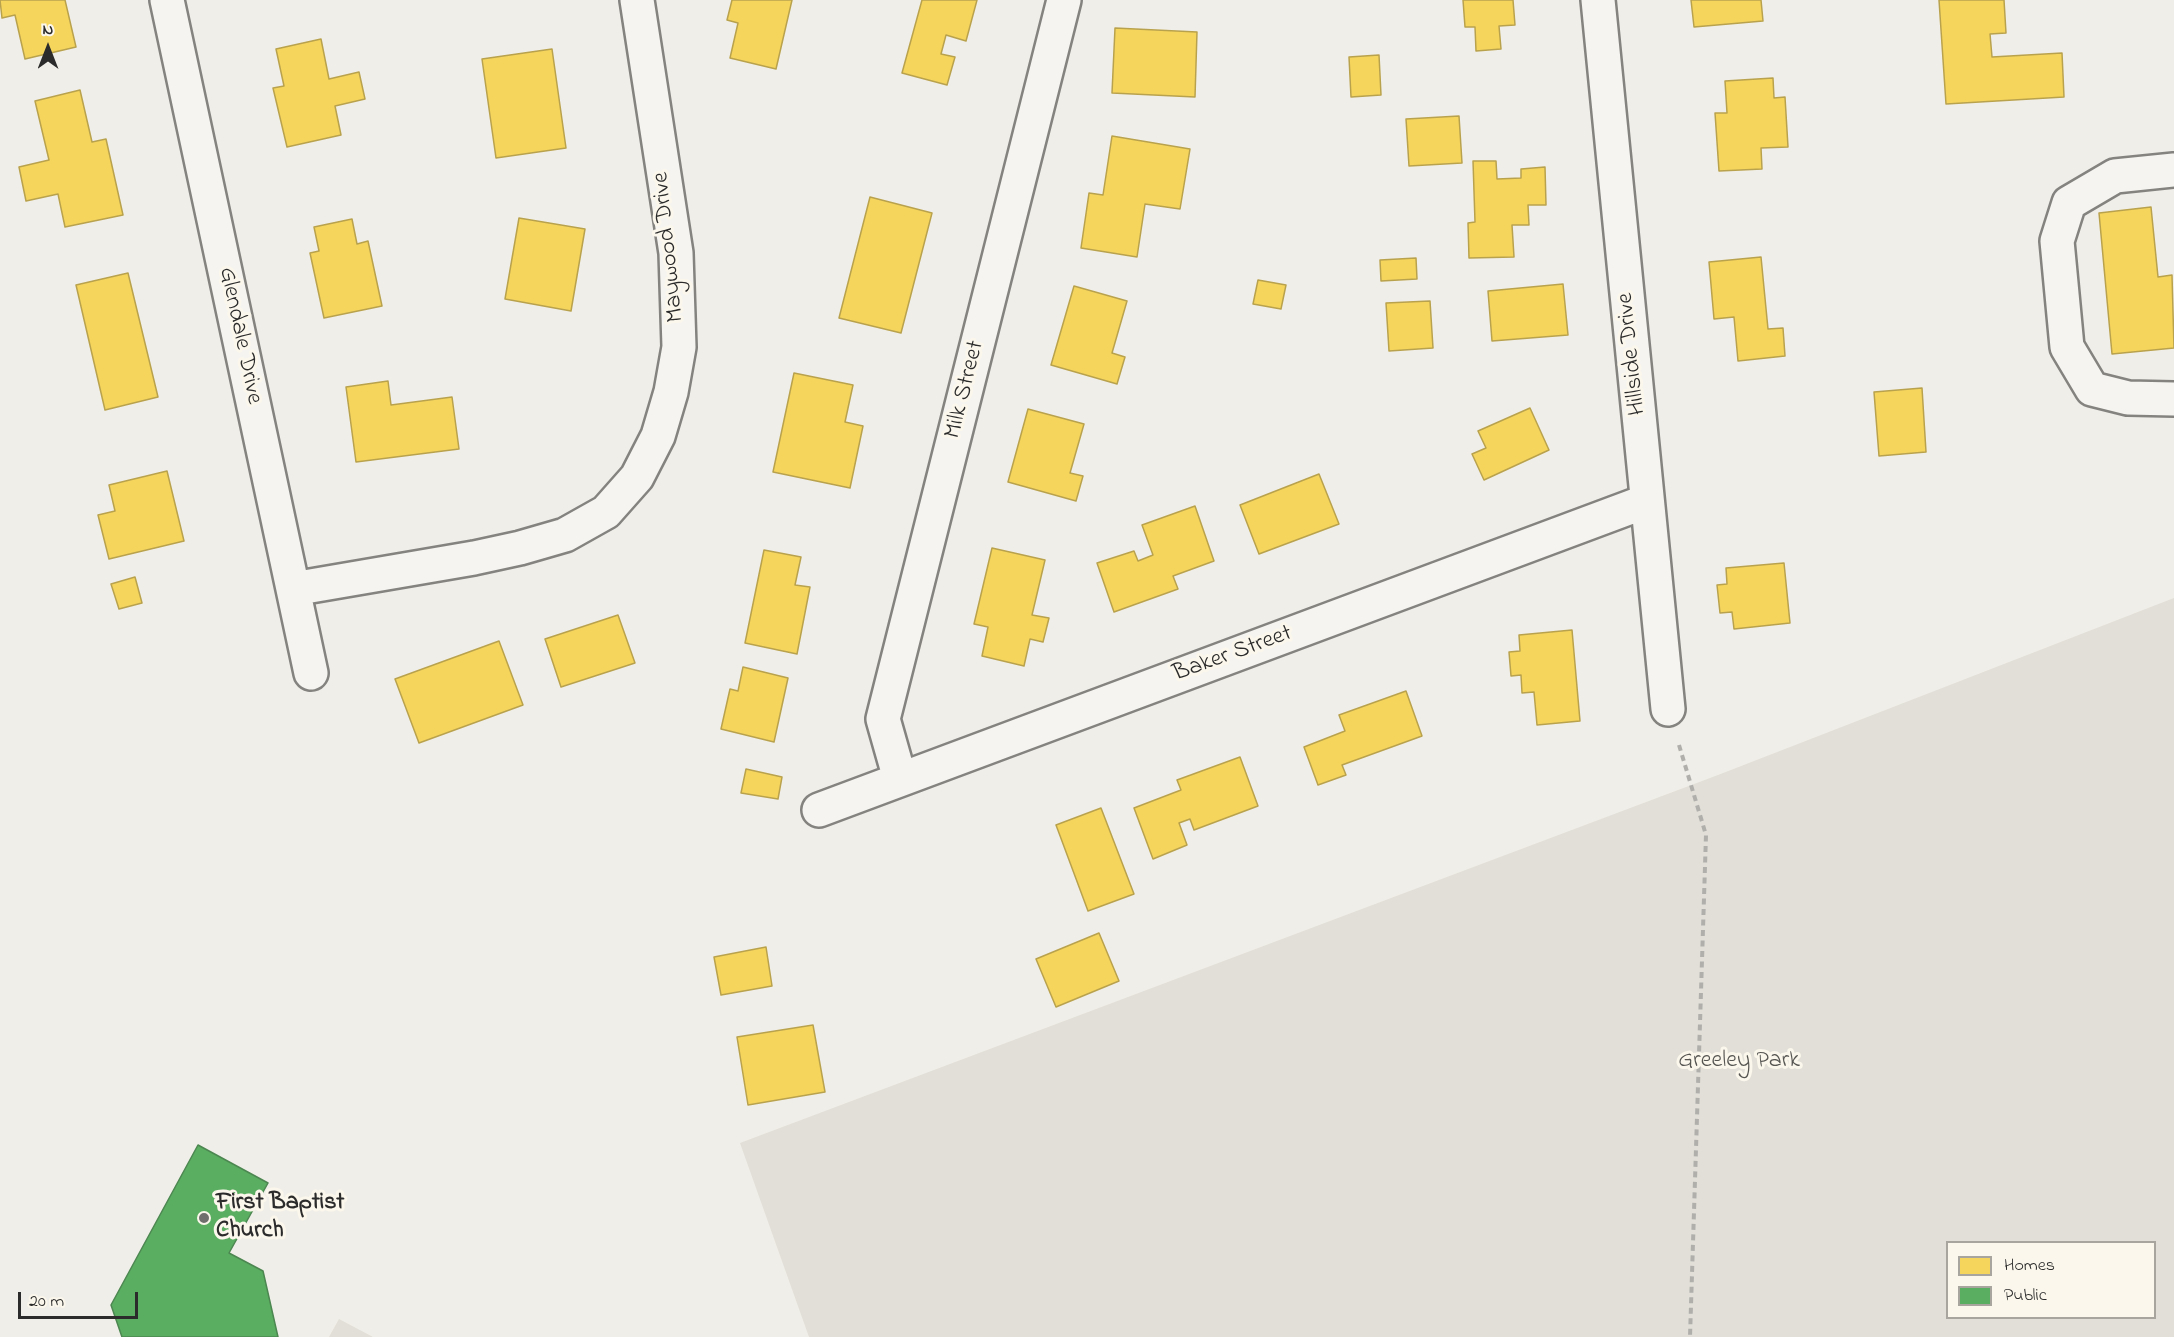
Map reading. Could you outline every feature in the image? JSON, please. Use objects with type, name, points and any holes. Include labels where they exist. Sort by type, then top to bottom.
[{"type":"street","name":"Glendale Drive","points":[[167,0],[311,673]]},
{"type":"street","name":"Maywood Drive","points":[[293,589],[474,558],[565,535],[606,512],[637,477],[658,436],[671,392],[679,347],[676,253],[637,0]]},
{"type":"street","name":"Milk Street","points":[[900,779],[883,719],[1064,0]]},
{"type":"street","name":"Hillside Drive","points":[[1598,0],[1668,709]]},
{"type":"street","points":[[2174,170],[2115,176],[2069,202],[2057,241],[2067,347],[2092,389],[2128,398],[2174,399]]},
{"type":"street","name":"Baker Street","points":[[819,810],[1647,501]]},
{"type":"path","points":[[1668,709],[1706,835],[1690,1337]]},
{"type":"shaded area","name":"Greeley Park","points":[[2174,598],[2174,1337],[809,1337],[740,1143],[1718,775]]},
{"type":"shaded area","points":[[339,1319],[373,1337],[329,1337]]},
{"type":"building: Homes","points":[[0,0],[65,0],[76,47],[25,59],[15,15],[2,18]]},
{"type":"building: Homes","points":[[732,0],[792,0],[776,69],[730,58],[738,23],[727,20]]},
{"type":"building: Homes","points":[[922,0],[977,0],[966,41],[946,35],[941,54],[955,57],[947,85],[902,73]]},
{"type":"building: Homes","points":[[1463,0],[1513,0],[1515,25],[1499,26],[1501,49],[1476,51],[1475,27],[1465,27]]},
{"type":"building: Homes","points":[[1691,0],[1761,0],[1763,21],[1694,27]]},
{"type":"building: Homes","points":[[1939,0],[2004,0],[2006,33],[1990,34],[1992,57],[2062,53],[2064,97],[1946,104]]},
{"type":"building: Homes","points":[[1115,28],[1197,32],[1195,97],[1112,93]]},
{"type":"building: Homes","points":[[321,39],[329,79],[359,72],[365,99],[335,106],[341,135],[287,147],[273,88],[284,86],[276,49]]},
{"type":"building: Homes","points":[[552,49],[566,148],[496,158],[482,59]]},
{"type":"building: Homes","points":[[1379,55],[1381,95],[1351,97],[1349,57]]},
{"type":"building: Homes","points":[[1773,78],[1774,98],[1785,97],[1788,147],[1761,148],[1762,169],[1719,171],[1715,113],[1727,113],[1725,81]]},
{"type":"building: Homes","points":[[80,90],[92,142],[106,139],[123,215],[65,227],[58,194],[26,201],[19,167],[49,160],[35,101]]},
{"type":"building: Homes","points":[[1459,116],[1462,163],[1409,166],[1406,119]]},
{"type":"building: Homes","points":[[1112,136],[1190,149],[1180,209],[1145,204],[1137,257],[1081,248],[1089,193],[1103,195]]},
{"type":"building: Homes","points":[[1473,161],[1496,161],[1497,179],[1521,178],[1521,169],[1545,167],[1546,205],[1528,205],[1529,225],[1512,225],[1514,257],[1469,258],[1468,223],[1475,222]]},
{"type":"building: Homes","points":[[870,197],[932,213],[901,333],[839,318]]},
{"type":"building: Homes","points":[[2151,207],[2158,277],[2172,275],[2174,348],[2112,354],[2099,213]]},
{"type":"building: Homes","points":[[519,218],[585,229],[571,311],[505,299]]},
{"type":"building: Homes","points":[[352,219],[357,244],[368,241],[382,306],[324,318],[310,253],[319,251],[314,227]]},
{"type":"building: Homes","points":[[1761,257],[1768,329],[1783,328],[1785,356],[1738,361],[1734,317],[1714,319],[1709,262]]},
{"type":"building: Homes","points":[[1416,258],[1417,279],[1381,281],[1380,260]]},
{"type":"building: Homes","points":[[128,273],[158,397],[105,410],[76,285]]},
{"type":"building: Homes","points":[[1258,280],[1286,285],[1281,309],[1253,304]]},
{"type":"building: Homes","points":[[1563,284],[1568,335],[1492,341],[1488,291]]},
{"type":"building: Homes","points":[[1074,286],[1127,301],[1112,353],[1125,357],[1117,384],[1051,365]]},
{"type":"building: Homes","points":[[1430,301],[1433,348],[1389,351],[1386,303]]},
{"type":"building: Homes","points":[[794,373],[853,385],[845,422],[863,426],[850,488],[773,472]]},
{"type":"building: Homes","points":[[388,381],[391,405],[452,397],[459,449],[356,462],[346,387]]},
{"type":"building: Homes","points":[[1922,388],[1926,452],[1879,456],[1874,392]]},
{"type":"building: Homes","points":[[1530,408],[1549,450],[1484,480],[1472,454],[1486,448],[1478,431]]},
{"type":"building: Homes","points":[[1028,409],[1084,424],[1070,473],[1083,476],[1076,501],[1008,482]]},
{"type":"building: Homes","points":[[167,471],[184,541],[109,559],[98,515],[115,511],[109,485]]},
{"type":"building: Homes","points":[[1319,474],[1339,524],[1259,554],[1240,505]]},
{"type":"building: Homes","points":[[1195,506],[1214,561],[1173,576],[1178,589],[1114,612],[1097,563],[1134,551],[1138,561],[1153,555],[1142,525]]},
{"type":"building: Homes","points":[[992,548],[1045,560],[1032,615],[1049,618],[1043,642],[1030,639],[1024,666],[982,656],[988,627],[974,624]]},
{"type":"building: Homes","points":[[764,550],[801,557],[795,585],[810,587],[797,654],[745,643]]},
{"type":"building: Homes","points":[[1784,563],[1790,623],[1734,629],[1732,612],[1720,613],[1717,585],[1727,584],[1726,568]]},
{"type":"building: Homes","points":[[135,577],[142,603],[119,609],[111,584]]},
{"type":"building: Homes","points":[[618,615],[635,663],[561,687],[545,639]]},
{"type":"building: Homes","points":[[1572,630],[1580,721],[1537,725],[1534,692],[1522,693],[1521,675],[1511,676],[1509,652],[1520,651],[1519,635]]},
{"type":"building: Homes","points":[[499,641],[523,705],[419,743],[395,679]]},
{"type":"building: Homes","points":[[743,667],[788,678],[774,742],[721,729],[730,689],[738,691]]},
{"type":"building: Homes","points":[[1406,691],[1422,736],[1342,765],[1346,775],[1318,785],[1304,747],[1345,731],[1339,715]]},
{"type":"building: Homes","points":[[1240,757],[1258,806],[1194,830],[1190,819],[1179,823],[1187,845],[1153,859],[1134,808],[1181,790],[1177,780]]},
{"type":"building: Homes","points":[[746,769],[782,777],[778,799],[741,793]]},
{"type":"building: Homes","points":[[1101,808],[1134,894],[1088,911],[1056,825]]},
{"type":"building: Homes","points":[[1099,933],[1119,981],[1056,1007],[1036,959]]},
{"type":"building: Homes","points":[[766,947],[772,986],[721,995],[714,957]]},
{"type":"building: Homes","points":[[813,1025],[825,1092],[748,1105],[737,1037]]},
{"type":"building: Public","name":"First Baptist Church","points":[[198,1145],[268,1183],[229,1253],[263,1271],[278,1337],[122,1337],[111,1305]]},
{"type":"place","name":"First Baptist Church","points":[[204,1218]]}]
